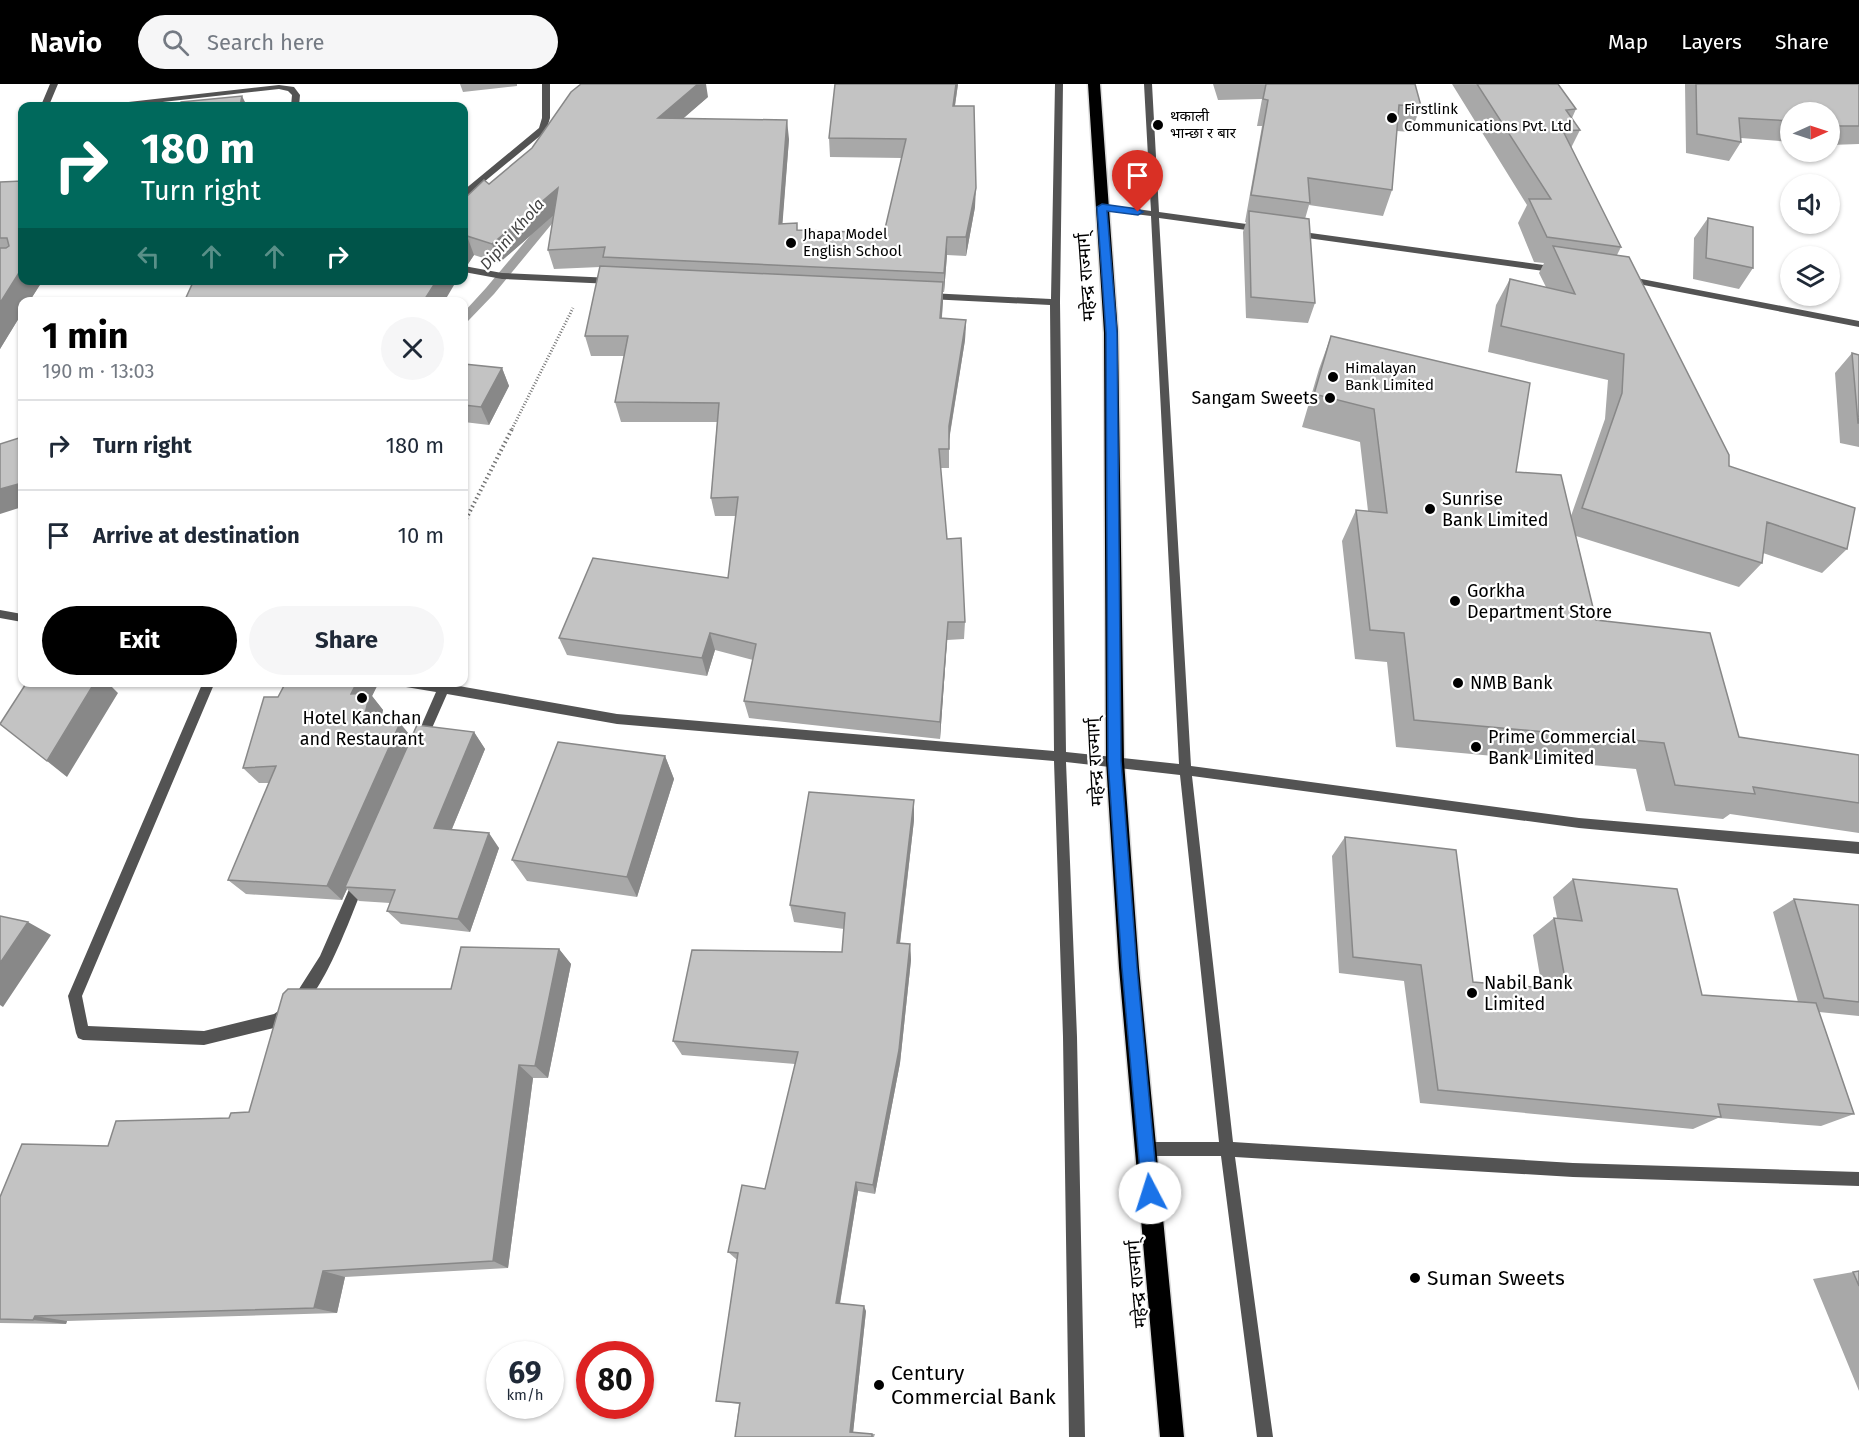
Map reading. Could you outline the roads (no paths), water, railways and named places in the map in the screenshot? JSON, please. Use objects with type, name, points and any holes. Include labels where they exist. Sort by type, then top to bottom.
[{"type":"highway","name":"महेन्द्र राज्मार्ग्","points":[[1094,84],[1111,333],[1115,761],[1172,1437]]},
{"type":"street","points":[[48,102],[54,84]]},
{"type":"street","points":[[468,191],[543,129],[546,118],[546,84]]},
{"type":"street","points":[[1059,84],[1054,302],[1060,756],[1071,1049],[1077,1437]]},
{"type":"street","points":[[1148,84],[1185,769],[1227,1149],[1265,1437]]},
{"type":"street","points":[[146,102],[279,87],[291,89],[296,95],[295,102]]},
{"type":"street","points":[[1102,207],[1274,231]]},
{"type":"street","points":[[1286,233],[1567,271]]},
{"type":"street","points":[[468,270],[502,276],[622,282]]},
{"type":"street","points":[[1614,278],[1859,324]]},
{"type":"street","points":[[914,295],[1054,302]]},
{"type":"street","points":[[0,614],[18,617]]},
{"type":"street","points":[[207,687],[75,996],[83,1033],[204,1038],[278,1020],[308,991],[362,875]]},
{"type":"street","points":[[437,687],[617,719],[1115,761],[1579,823],[1859,848]]},
{"type":"street","points":[[415,754],[443,688]]},
{"type":"street","points":[[1146,1149],[1227,1149],[1573,1170],[1859,1179]]},
{"type":"waterway","name":"Dipini Khola","points":[[468,314],[565,201]]},
{"type":"place","name":"Firstlink Communications Pvt. Ltd","points":[[1392,118]]},
{"type":"place","name":"थकाली भान्छा र बार","points":[[1158,125]]},
{"type":"place","name":"Jhapa Model English School","points":[[791,243]]},
{"type":"place","name":"Himalayan Bank Limited","points":[[1333,377]]},
{"type":"place","name":"Sangam Sweets","points":[[1330,398]]},
{"type":"place","name":"Sunrise Bank Limited","points":[[1430,509]]},
{"type":"place","name":"Gorkha Department Store","points":[[1455,601]]},
{"type":"place","name":"NMB Bank","points":[[1458,683]]},
{"type":"place","name":"Hotel Kanchan and Restaurant","points":[[362,698]]},
{"type":"place","name":"Prime Commercial Bank Limited","points":[[1476,747]]},
{"type":"place","name":"Nabil Bank Limited","points":[[1472,993]]},
{"type":"place","name":"Suman Sweets","points":[[1415,1278]]},
{"type":"place","name":"Century Commercial Bank","points":[[879,1385]]}]
